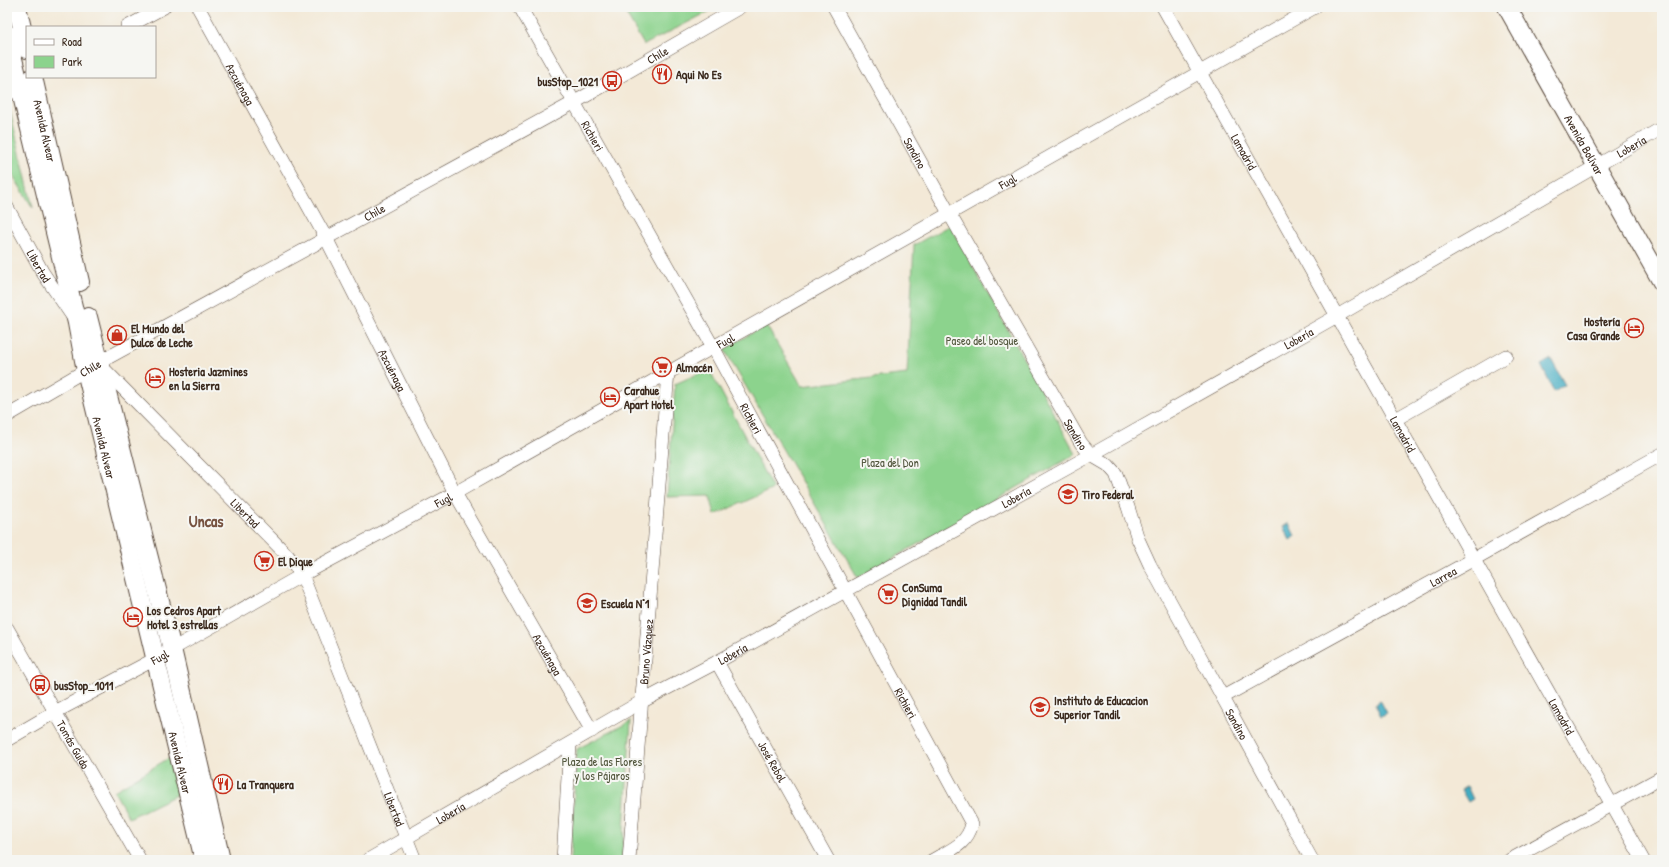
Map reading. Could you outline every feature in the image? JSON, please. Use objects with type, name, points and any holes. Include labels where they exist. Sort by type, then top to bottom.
[{"type":"main road","points":[[18,7],[26,44]]},
{"type":"main road","name":"Avenida Bolívar","points":[[1507,7],[1662,282]]},
{"type":"main road","name":"Avenida Alvear","points":[[7,34],[26,83],[92,367],[155,659],[204,860]]},
{"type":"main road","name":"Avenida Alvear","points":[[26,83],[77,323],[92,367],[172,649],[221,860]]},
{"type":"street","points":[[129,26],[164,7]]},
{"type":"street","name":"Azcuénaga","points":[[198,7],[326,238],[455,493],[592,731]]},
{"type":"street","name":"Richieri","points":[[520,7],[712,347],[972,824],[969,834],[959,845],[933,860]]},
{"type":"street","name":"Chile","points":[[7,416],[92,367],[575,102],[740,7]]},
{"type":"street","name":"Sandino","points":[[834,7],[949,213],[1081,444],[1091,454],[1108,465],[1116,474],[1138,539],[1150,565],[1312,860]]},
{"type":"street","name":"Lamadrid","points":[[1163,7],[1644,860]]},
{"type":"street","name":"Fugl","points":[[7,740],[55,712],[155,659],[302,576],[455,493],[1315,7]]},
{"type":"street","name":"Lobería","points":[[368,860],[641,702],[716,662],[1337,316],[1662,128]]},
{"type":"street","name":"Libertad","points":[[7,207],[43,273],[77,323]]},
{"type":"street","points":[[1396,419],[1506,356]]},
{"type":"street","name":"Libertad","points":[[92,367],[288,556],[302,576],[415,860]]},
{"type":"street","name":"Bruno Vázquez","points":[[629,860],[668,372]]},
{"type":"street","name":"Larrea","points":[[1223,697],[1662,454]]},
{"type":"street","name":"Tomás Guido","points":[[7,628],[140,860]]},
{"type":"street","name":"José Rebol","points":[[716,662],[828,860]]},
{"type":"street","points":[[563,860],[570,744]]},
{"type":"street","points":[[1510,860],[1662,777]]},
{"type":"green space","points":[[622,7],[711,7],[712,10],[644,45]]},
{"type":"green space","points":[[10,111],[33,208],[7,166],[7,113]]},
{"type":"green space","name":"Plaza del Don","points":[[950,225],[1076,454],[858,578],[724,349],[766,325],[802,386],[907,374],[914,245]]},
{"type":"green space","points":[[709,369],[773,489],[715,515],[710,496],[667,497],[675,384]]},
{"type":"green space","name":"Plaza de las Flores y los Pájaros","points":[[631,721],[622,860],[570,860],[577,749]]},
{"type":"green space","points":[[169,758],[178,794],[129,818],[114,791]]},
{"type":"water","points":[[1551,359],[1565,385],[1554,392],[1541,365]]},
{"type":"water","points":[[1289,523],[1295,536],[1290,540],[1283,527]]},
{"type":"water","points":[[1380,700],[1387,713],[1381,716],[1375,704]]},
{"type":"water","points":[[1467,786],[1473,799],[1468,802],[1461,790]]},
{"type":"place","name":"Aqui No Es","points":[[662,74]]},
{"type":"place","name":"busStop_1021","points":[[612,81]]},
{"type":"place","name":"Hostería Casa Grande","points":[[1634,328]]},
{"type":"place","name":"El Mundo del Dulce de Leche","points":[[117,335]]},
{"type":"place","name":"Almacén","points":[[662,367]]},
{"type":"place","name":"Hosteria Jazmines en la Sierra","points":[[155,378]]},
{"type":"place","name":"Carahue Apart Hotel","points":[[610,397]]},
{"type":"place","name":"Tiro Federal","points":[[1068,494]]},
{"type":"place","name":"El Dique","points":[[264,561]]},
{"type":"place","name":"ConSuma Dignidad Tandil","points":[[888,594]]},
{"type":"place","name":"Escuela N°1","points":[[587,603]]},
{"type":"place","name":"Los Cedros Apart Hotel 3 estrellas","points":[[133,617]]},
{"type":"place","name":"busStop_1011","points":[[40,685]]},
{"type":"place","name":"Instituto de Educacion Superior Tandil","points":[[1040,707]]},
{"type":"place","name":"La Tranquera","points":[[223,784]]},
{"type":"district","name":"Uncas","points":[[206,521]]},
{"type":"park label","name":"Paseo del bosque","points":[[982,340]]}]
